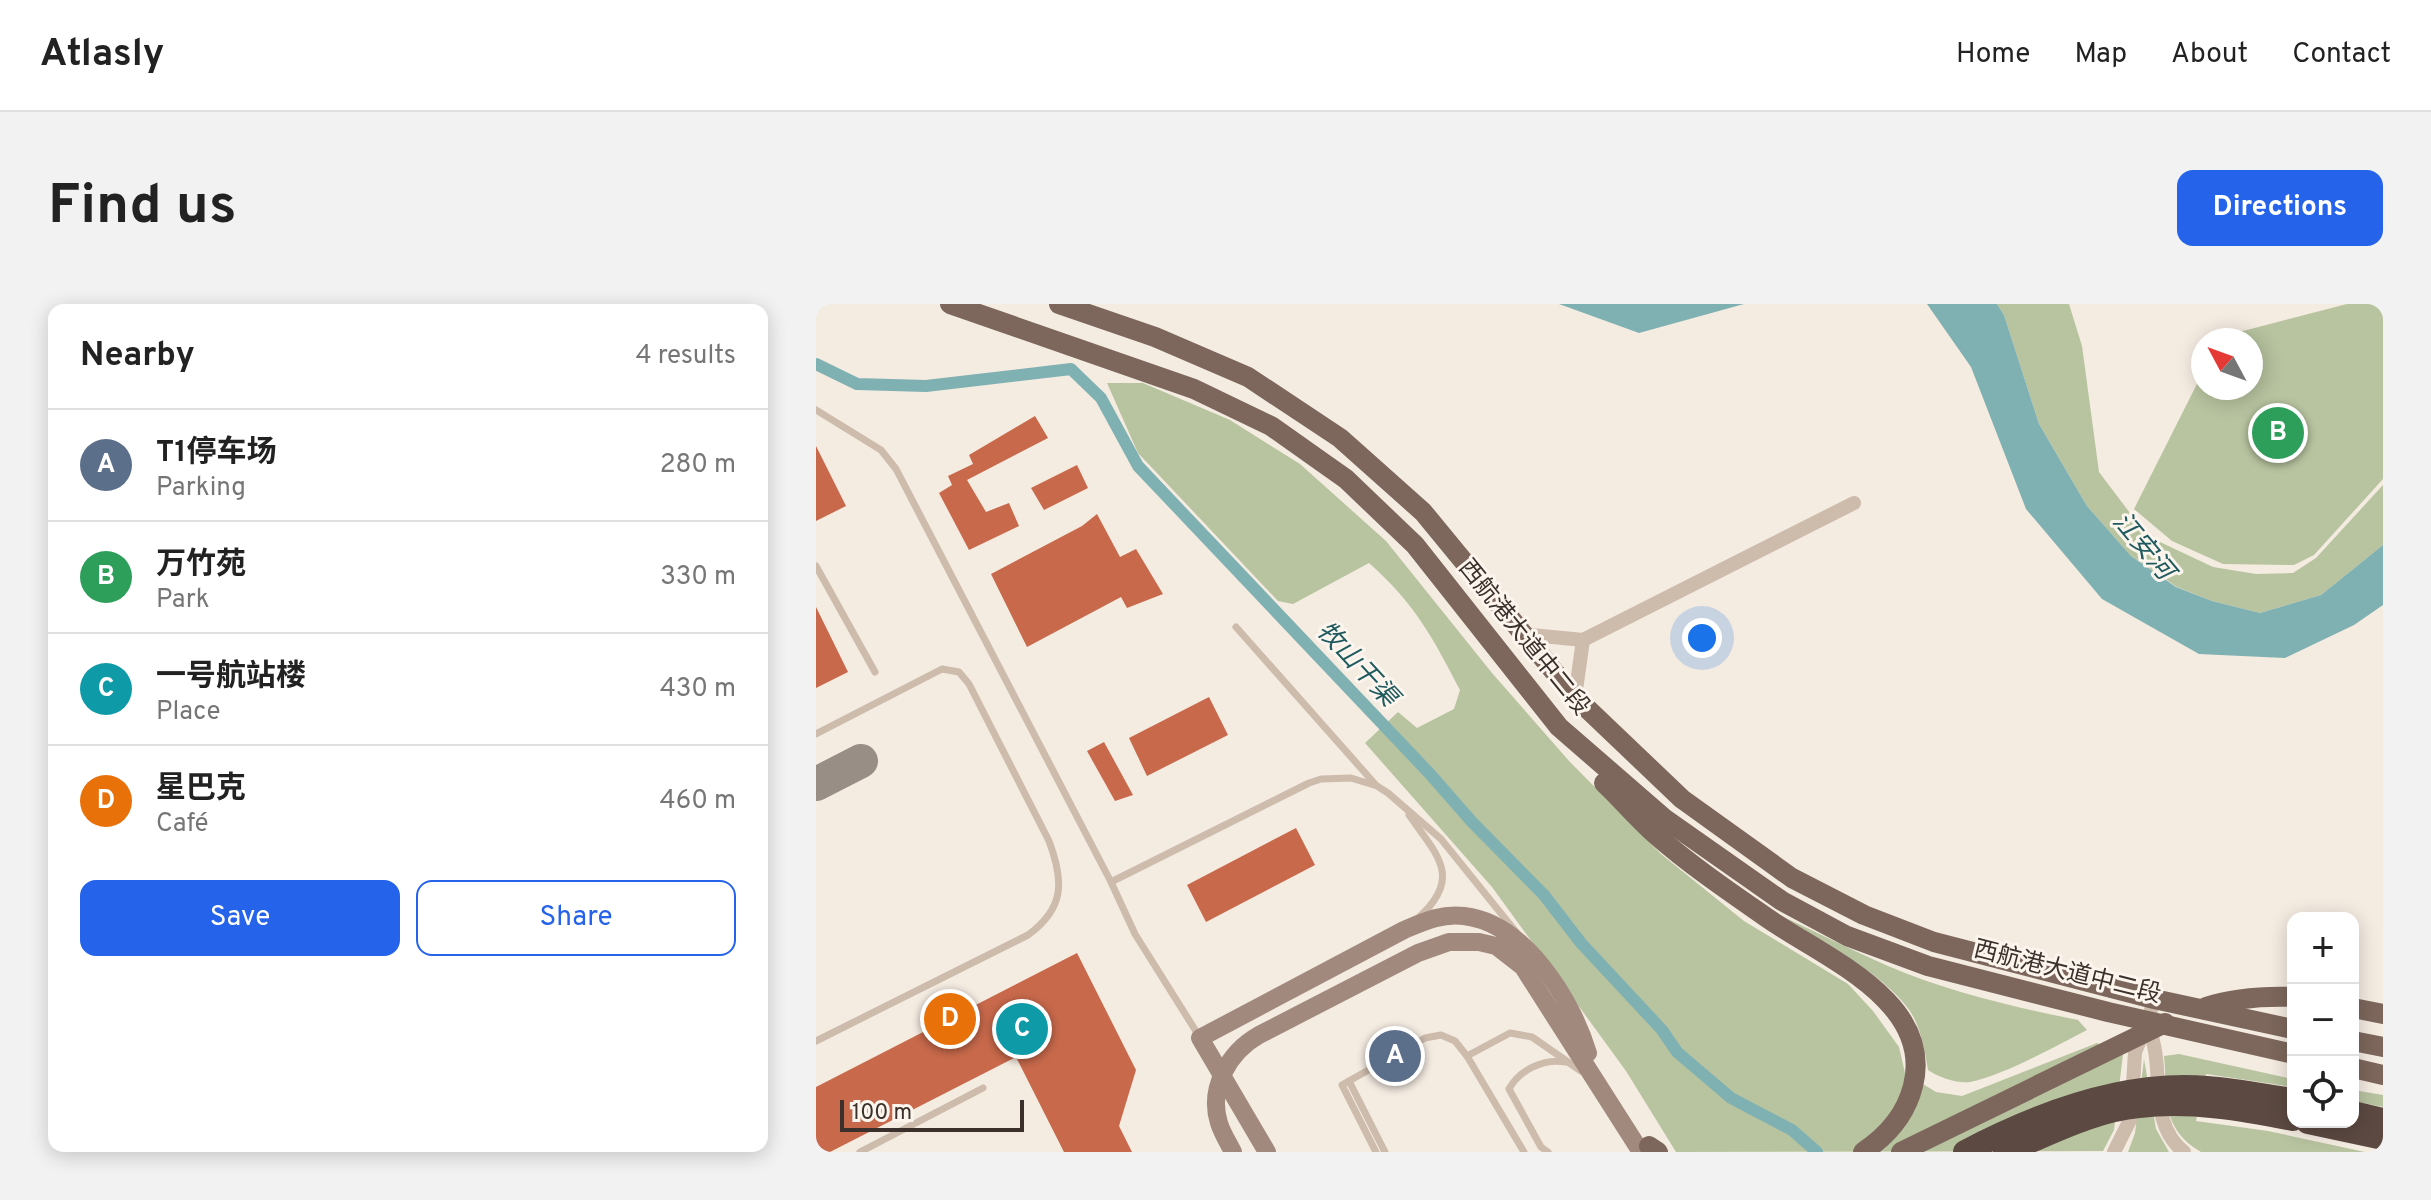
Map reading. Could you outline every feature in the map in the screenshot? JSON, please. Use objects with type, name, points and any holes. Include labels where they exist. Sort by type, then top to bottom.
[{"type":"highway","points":[[1965,1152],[2035,1120],[2099,1097],[2126,1091],[2205,1087],[2287,1099]]},
{"type":"highway","points":[[2005,1152],[2093,1117],[2138,1106],[2201,1105],[2287,1118]]},
{"type":"highway","points":[[2359,1114],[2383,1120]]},
{"type":"highway","points":[[2336,1128],[2383,1138]]},
{"type":"main road","name":"西航港大道中二段","points":[[950,304],[1194,389],[1271,426],[1346,479],[1415,545],[1559,727],[1665,819],[1782,901],[1847,936],[1928,966],[2287,1053]]},
{"type":"main road","name":"西航港大道中二段","points":[[1059,304],[1155,337],[1248,377],[1340,438],[1423,512],[1575,697],[1682,799],[1792,878],[1864,915],[1934,942],[2154,999],[2287,1028]]},
{"type":"main road","points":[[1559,727],[1600,778],[1657,836],[1766,918],[1855,974],[1891,1004],[1908,1032],[1915,1056],[1914,1079],[1905,1109],[1891,1127],[1863,1152]]},
{"type":"main road","points":[[1267,1152],[1200,1038],[1404,930],[1435,918],[1465,916],[1502,932],[1528,961],[1602,1089],[1650,1151]]},
{"type":"main road","points":[[1233,1152],[1218,1121],[1216,1098],[1228,1062],[1247,1041],[1418,953],[1449,942],[1479,942],[1496,946],[1528,961]]},
{"type":"main road","points":[[1901,1152],[2143,1032],[2184,1015],[2222,1002],[2287,997]]},
{"type":"main road","points":[[2359,1009],[2383,1014]]},
{"type":"main road","points":[[2359,1042],[2383,1047]]},
{"type":"main road","points":[[2359,1069],[2383,1075]]},
{"type":"street","points":[[1522,634],[1583,640],[1854,503]]},
{"type":"street","points":[[1575,697],[1583,640]]},
{"type":"street","points":[[2114,1152],[2131,1118],[2135,1052],[2154,999]]},
{"type":"street","points":[[2148,1021],[2156,1056],[2161,1120],[2176,1145],[2184,1152]]},
{"type":"lane","points":[[816,410],[881,450],[896,469],[1111,882],[1135,934],[1200,1038]]},
{"type":"lane","points":[[816,566],[875,672]]},
{"type":"lane","points":[[1236,627],[1377,786],[1441,839],[1528,961]]},
{"type":"lane","points":[[816,734],[942,669],[959,672],[969,684],[1049,841],[1059,878],[1052,913],[1028,935],[816,1041]]},
{"type":"lane","points":[[1111,882],[1309,783],[1351,778],[1377,786]]},
{"type":"lane","points":[[1403,807],[1440,859],[1444,873],[1437,897],[1404,930]]},
{"type":"lane","points":[[1467,1056],[1510,1033],[1532,1037],[1572,1063],[1602,1089]]},
{"type":"lane","points":[[1346,1083],[1425,1038],[1441,1035],[1455,1041],[1467,1056],[1524,1152]]},
{"type":"lane","points":[[1548,1152],[1541,1147],[1509,1089],[1520,1073],[1531,1068],[1556,1060],[1572,1063]]},
{"type":"lane","points":[[1346,1083],[1376,1152]]},
{"type":"lane","points":[[1346,1083],[1385,1152]]},
{"type":"lane","points":[[860,1152],[983,1088]]},
{"type":"green space","points":[[1997,304],[2069,304],[2082,346],[2099,472],[2139,525],[2160,542],[2213,567],[2256,574],[2293,573],[2316,558],[2383,485],[2383,545],[2321,595],[2260,613],[2212,601],[2177,587],[2131,556],[2087,506],[2039,424],[2004,315]]},
{"type":"green space","points":[[2347,304],[2383,304],[2383,479],[2314,555],[2294,565],[2223,564],[2172,541],[2134,509],[2191,396],[2191,400],[2263,400],[2263,328],[2255,328]]},
{"type":"green space","points":[[1107,383],[1143,383],[1230,420],[1300,464],[1386,541],[1492,673],[1569,761],[1661,854],[1744,921],[1848,984],[1873,1011],[1899,1047],[1905,1073],[1936,1092],[1962,1096],[2097,1043],[2123,1054],[2114,1130],[2103,1151],[1676,1152],[1626,1071],[1492,887],[1365,743],[1398,712],[1417,728],[1454,709],[1460,690],[1411,607],[1369,563],[1293,604],[1278,601],[1138,453]]},
{"type":"green space","points":[[1771,911],[1934,984],[2078,1020],[2087,1030],[2029,1060],[1983,1079],[1965,1082],[1942,1077],[1928,1070],[1917,1025],[1897,996],[1865,968]]},
{"type":"green space","points":[[2179,1054],[2287,1078],[2287,1086],[2206,1074],[2196,1121],[2268,1131],[2365,1152],[2201,1152],[2178,1133],[2172,1122],[2164,1056]]},
{"type":"green space","points":[[2144,1059],[2156,1129],[2169,1152],[2128,1152],[2135,1133]]},
{"type":"green space","points":[[2359,1091],[2383,1095],[2383,1107],[2359,1102]]},
{"type":"water","points":[[1559,304],[1744,304],[1639,333]]},
{"type":"water","points":[[1927,304],[1997,304],[2004,315],[2039,424],[2087,506],[2131,556],[2176,587],[2212,601],[2260,613],[2321,595],[2383,545],[2383,605],[2354,625],[2285,658],[2199,654],[2102,599],[2026,509],[1971,367]]},
{"type":"building","points":[[1035,416],[1048,438],[967,480],[986,512],[1009,503],[1019,526],[969,550],[939,493],[952,485],[948,476],[973,464],[969,455]]},
{"type":"building","points":[[816,446],[846,506],[816,521]]},
{"type":"building","points":[[1077,465],[1088,488],[1044,510],[1031,488]]},
{"type":"building","points":[[1097,514],[1120,557],[1136,549],[1163,594],[1127,608],[1121,597],[1027,647],[991,574],[1082,526]]},
{"type":"building","points":[[816,607],[848,672],[816,688]]},
{"type":"building","points":[[1209,697],[1228,735],[1147,776],[1129,738]]},
{"type":"building","points":[[1104,742],[1133,795],[1115,801],[1087,751]]},
{"type":"building","points":[[1296,828],[1315,865],[1206,922],[1187,885]]},
{"type":"building","points":[[1077,953],[1136,1070],[1119,1126],[1132,1152],[1064,1152],[1016,1057],[830,1152],[816,1152],[816,1087]]},
{"type":"waterway","name":"牧山干渠","points":[[816,364],[857,384],[926,386],[1071,369],[1101,398],[1138,466],[1544,895],[1581,943],[1662,1030],[1677,1052],[1731,1098],[1792,1130],[1817,1152]]},
{"type":"taxiway","points":[[816,784],[861,761]]},
{"type":"place","name":"万竹苑","points":[[2278,433]]},
{"type":"place","name":"星巴克","points":[[950,1019]]},
{"type":"place","name":"一号航站楼","points":[[1022,1029]]},
{"type":"place","name":"T1停车场","points":[[1395,1056]]},
{"type":"water label","name":"江安河","points":[[2142,547]]}]
